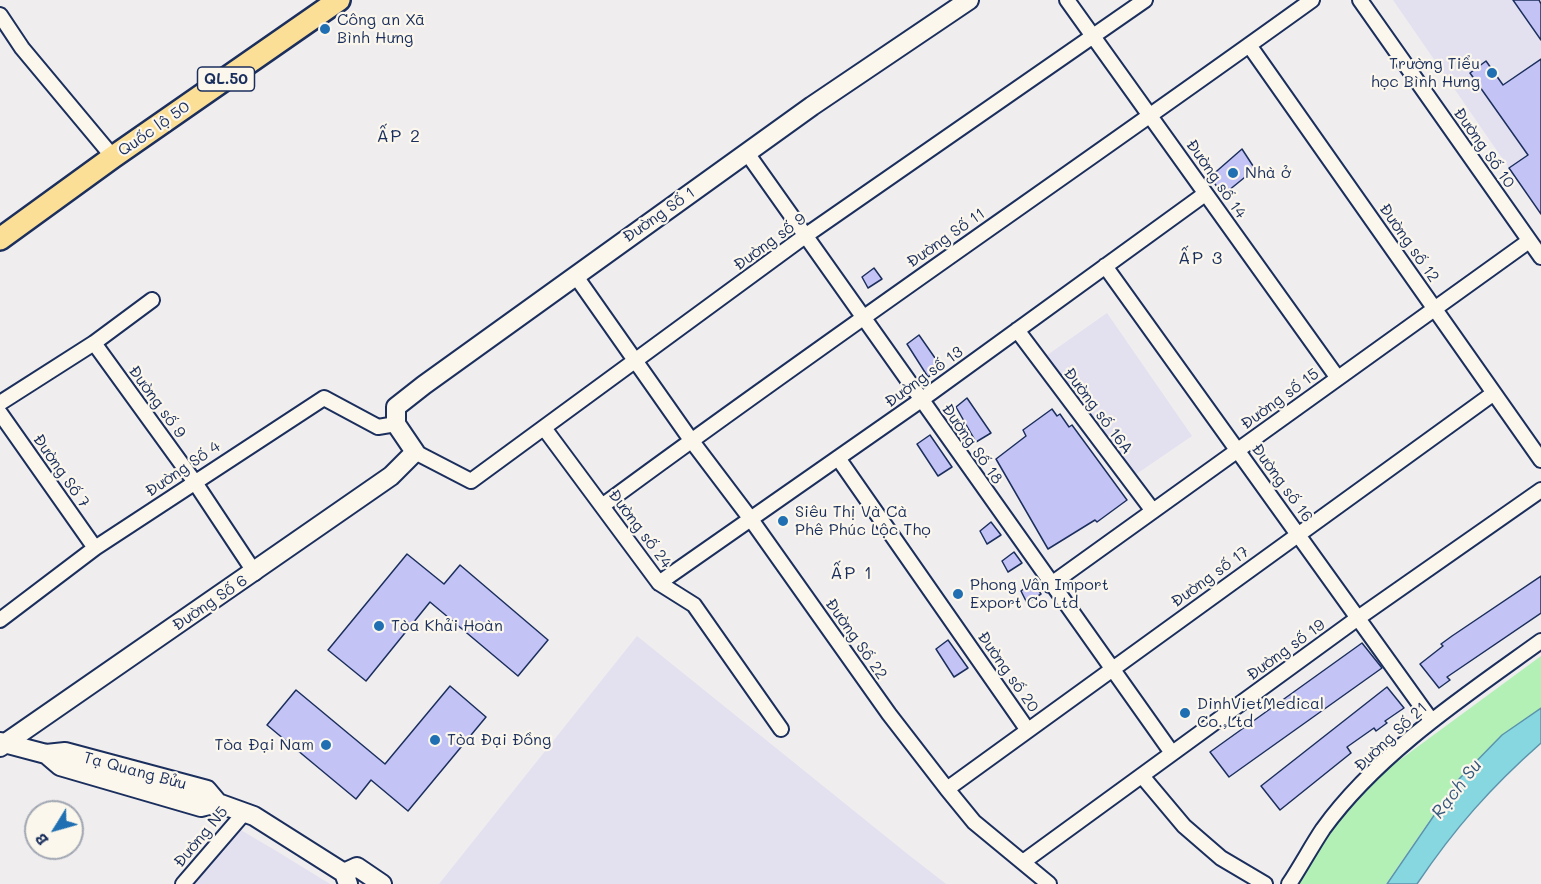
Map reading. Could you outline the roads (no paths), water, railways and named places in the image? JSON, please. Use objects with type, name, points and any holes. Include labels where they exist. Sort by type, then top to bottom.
[{"type":"main road","name":"Quốc lộ 50","points":[[0,239],[113,157],[339,0]]},
{"type":"street","name":"Đường Số 1","points":[[396,424],[396,407],[574,275],[969,0]]},
{"type":"street","name":"Đường số 14","points":[[1067,0],[1095,36],[1337,377]]},
{"type":"street","name":"Đường số 9","points":[[415,452],[471,481],[805,236],[1145,0]]},
{"type":"street","name":"Đường Số 11","points":[[602,506],[862,316],[1151,116],[1312,0]]},
{"type":"street","name":"Đường Số 10","points":[[1360,0],[1541,256]]},
{"type":"street","points":[[0,15],[22,48],[113,157]]},
{"type":"street","name":"Đường số 12","points":[[1250,45],[1541,460]]},
{"type":"street","name":"Đường Số 18","points":[[747,153],[1050,585],[1172,753]]},
{"type":"street","name":"Đường số 13","points":[[659,583],[921,400],[1205,194]]},
{"type":"street","name":"Đường số 15","points":[[1050,585],[1529,241]]},
{"type":"street","name":"Đường số 16","points":[[1105,267],[1431,720]]},
{"type":"street","name":"Đường Số 22","points":[[574,275],[634,362],[750,518],[889,714],[947,789],[974,822],[1049,884]]},
{"type":"street","points":[[0,403],[94,343],[152,300]]},
{"type":"street","name":"Đường số 16A","points":[[1017,330],[1153,511]]},
{"type":"street","name":"Đường số 9","points":[[94,343],[195,481],[255,573]]},
{"type":"street","name":"Đường số 17","points":[[947,789],[1494,393]]},
{"type":"street","name":"Đường Số 4","points":[[3,613],[195,481],[324,398],[378,427],[396,424]]},
{"type":"street","name":"Đường Số 7","points":[[0,413],[95,548]]},
{"type":"street","points":[[396,424],[415,452]]},
{"type":"street","name":"Đường số 24","points":[[544,428],[659,583],[694,605],[781,729]]},
{"type":"street","name":"Đường Số 6","points":[[1,744],[255,573],[392,476],[415,452]]},
{"type":"street","name":"Đường số 20","points":[[838,458],[1027,729]]},
{"type":"street","name":"Đường số 19","points":[[1023,862],[1358,618],[1541,490]]},
{"type":"street","name":"Đường Số 21","points":[[1289,884],[1330,822],[1372,775],[1431,720],[1541,640]]},
{"type":"street","name":"Tạ Quang Bửu","points":[[1,744],[46,754],[64,752],[207,790],[218,803],[245,812],[292,838],[346,879],[357,867],[382,884]]},
{"type":"street","points":[[1142,776],[1184,826],[1221,858],[1264,884]]},
{"type":"street","name":"Đường N5","points":[[183,884],[245,812]]},
{"type":"water","name":"Rạch Su","points":[[1541,708],[1541,743],[1474,809],[1417,884],[1387,884],[1459,779],[1502,735]]},
{"type":"place","name":"Công an Xã Bình Hưng","points":[[325,29]]},
{"type":"place","name":"Trường Tiểu học Bình Hưng","points":[[1492,73]]},
{"type":"place","name":"Nhà ở","points":[[1233,173]]},
{"type":"place","name":"Siêu Thị Và Cà Phê Phúc Lộc Thọ","points":[[783,521]]},
{"type":"place","name":"Phong Vân Import Export Co Ltd","points":[[958,594]]},
{"type":"place","name":"Tòa Khải Hoàn","points":[[379,626]]},
{"type":"place","name":"DinhVietMedical Co.,Ltd","points":[[1185,713]]},
{"type":"place","name":"Tòa Đại Đồng","points":[[435,740]]},
{"type":"place","name":"Tòa Đại Nam","points":[[326,745]]},
{"type":"district","name":"ẤP 2","points":[[399,136]]},
{"type":"district","name":"ẤP 3","points":[[1201,258]]},
{"type":"district","name":"ẤP 1","points":[[852,573]]}]
